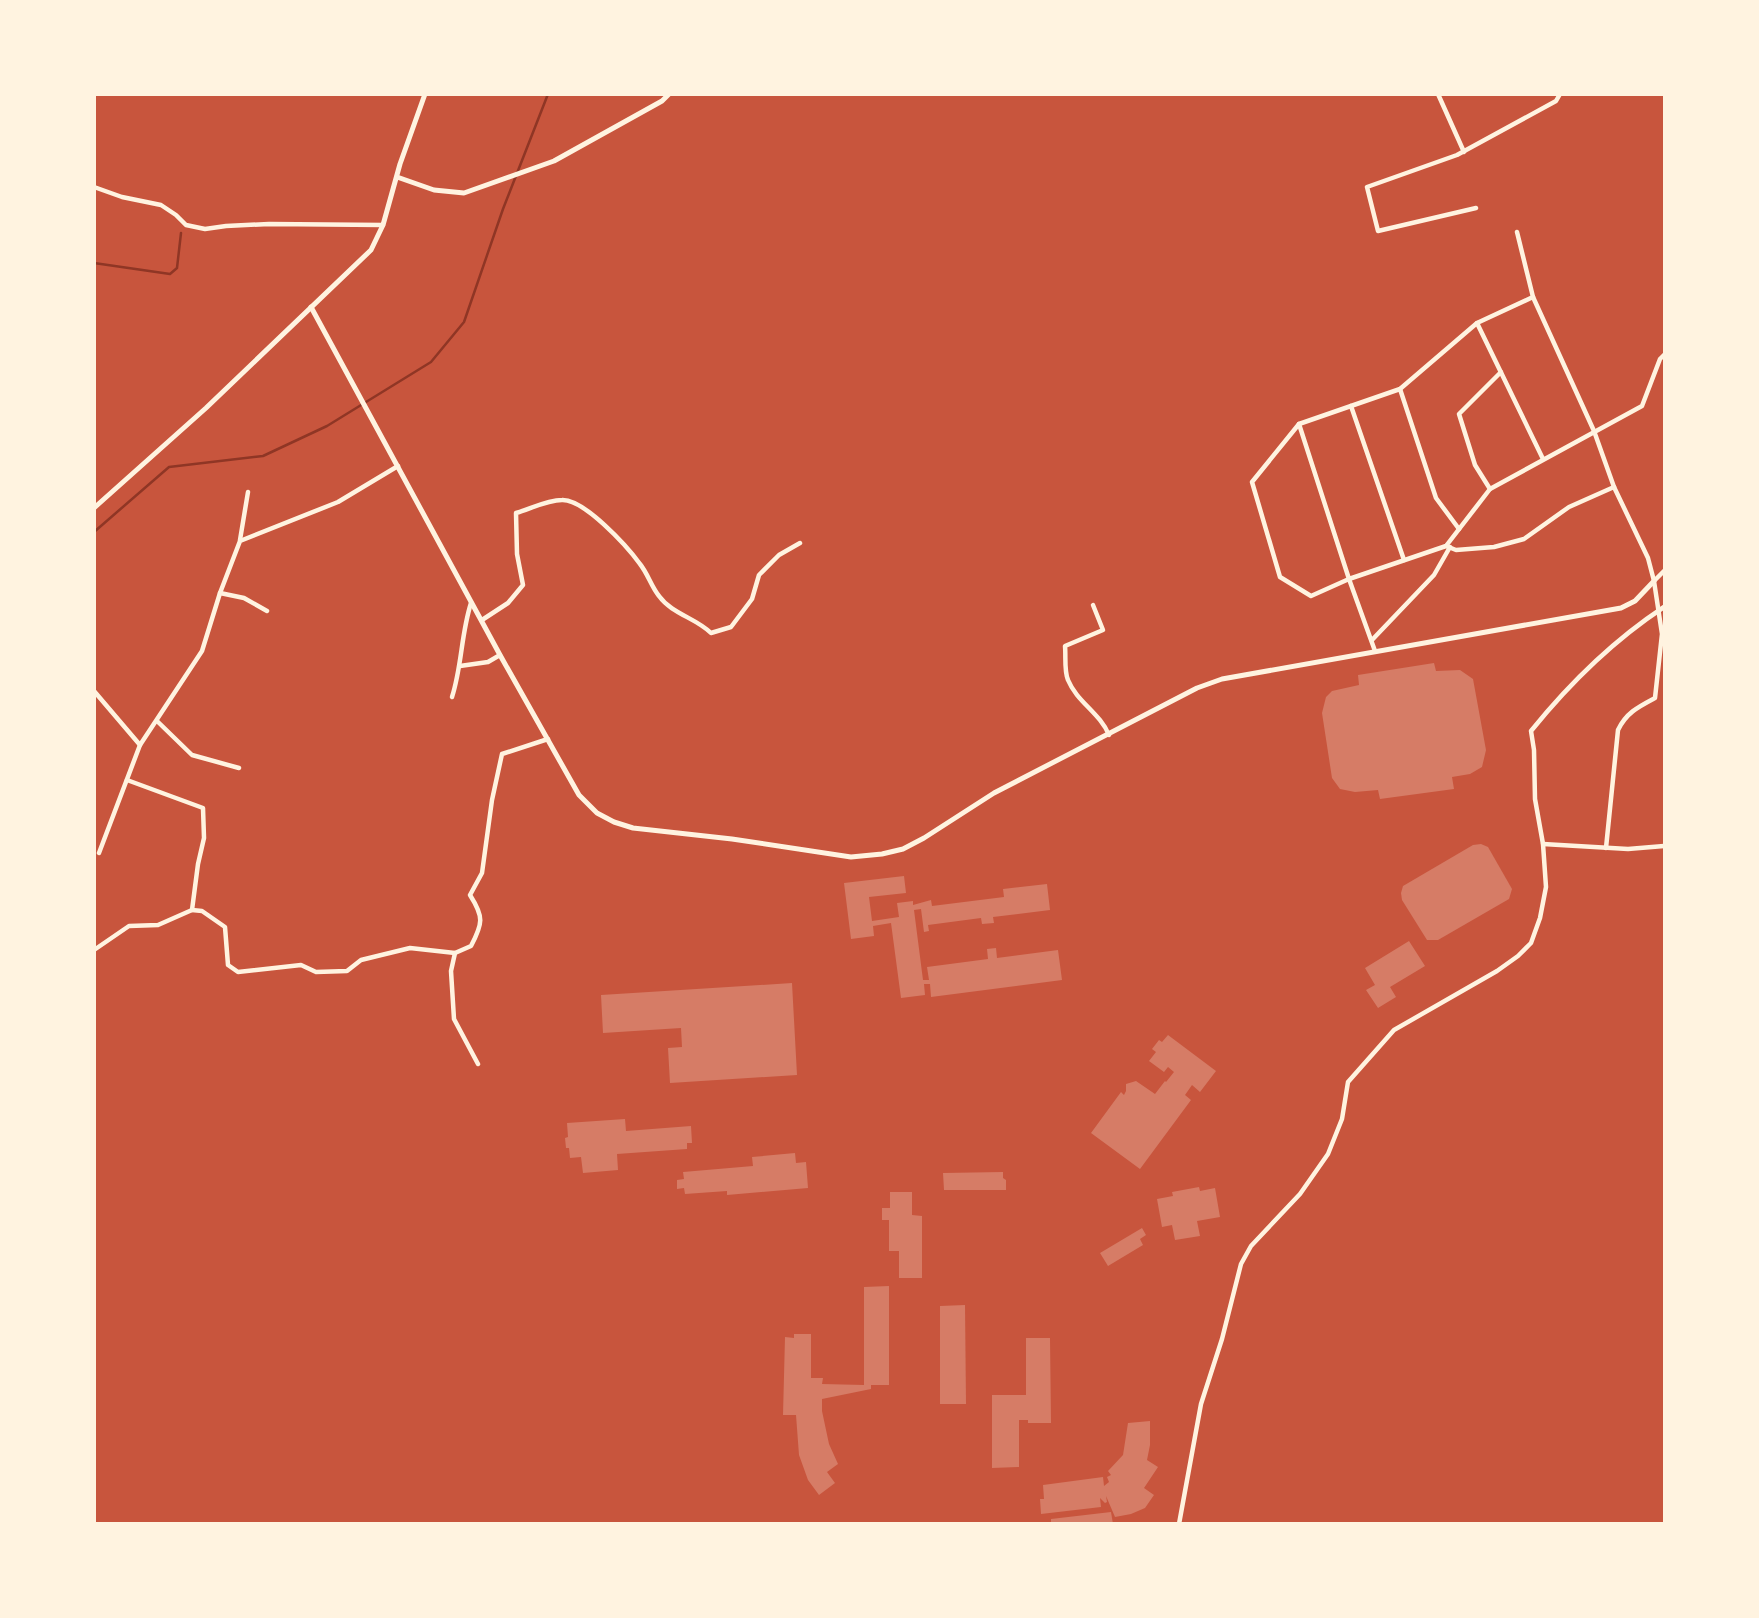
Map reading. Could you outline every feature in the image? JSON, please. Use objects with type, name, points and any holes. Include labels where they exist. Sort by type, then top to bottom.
[{"type":"street","points":[[94,508],[206,408],[371,250],[383,225],[400,164],[425,94]]},
{"type":"street","points":[[397,177],[434,190],[464,193],[554,161],[662,101],[669,94]]},
{"type":"street","points":[[1438,94],[1464,152]]},
{"type":"street","points":[[1476,208],[1378,231],[1367,187],[1464,152],[1556,101],[1560,94]]},
{"type":"street","points":[[94,187],[122,197],[160,205],[186,225],[205,229],[269,224],[383,225]]},
{"type":"street","points":[[1517,232],[1533,297],[1594,431],[1614,487],[1648,558],[1662,609],[1655,698],[1633,710],[1623,719],[1618,730],[1606,848]]},
{"type":"street","points":[[1533,297],[1477,323],[1400,389],[1299,424],[1252,482],[1280,577],[1311,596],[1349,579],[1448,547],[1456,550],[1494,547],[1524,539],[1569,507],[1614,487]]},
{"type":"street","points":[[311,307],[579,795],[597,813],[614,822],[655,832],[732,839],[851,857],[903,849],[945,826],[994,793],[1197,688],[1222,679],[1621,608],[1635,601],[1664,571]]},
{"type":"street","points":[[1477,323],[1543,459]]},
{"type":"street","points":[[1372,640],[1434,575],[1459,529],[1490,489],[1642,406],[1664,355]]},
{"type":"street","points":[[1490,489],[1475,465],[1459,414],[1501,372]]},
{"type":"street","points":[[1400,389],[1436,498],[1459,529]]},
{"type":"street","points":[[1352,406],[1404,560]]},
{"type":"street","points":[[1299,424],[1375,651]]},
{"type":"street","points":[[240,541],[338,502],[398,466]]},
{"type":"street","points":[[99,853],[140,744],[202,652],[240,541],[248,492]]},
{"type":"street","points":[[482,620],[508,603],[523,585],[517,554],[516,513],[564,499],[584,508],[625,545],[642,565],[659,597],[671,608],[701,623],[711,633],[732,627],[752,599],[759,575],[779,555],[800,543]]},
{"type":"street","points":[[220,593],[244,598],[267,611]]},
{"type":"street","points":[[452,697],[471,602]]},
{"type":"street","points":[[1093,605],[1103,630],[1065,646],[1067,679],[1082,701],[1104,721],[1109,734]]},
{"type":"street","points":[[1180,1524],[1201,1404],[1244,1256],[1300,1194],[1328,1154],[1342,1119],[1349,1082],[1394,1030],[1421,1012],[1497,971],[1531,943],[1545,899],[1543,844],[1535,799],[1531,730],[1560,695],[1662,609]]},
{"type":"street","points":[[460,666],[488,662],[500,655]]},
{"type":"street","points":[[94,691],[140,744]]},
{"type":"street","points":[[158,720],[192,755],[239,768]]},
{"type":"street","points":[[94,950],[129,926],[158,925],[192,910],[202,911],[225,927],[228,965],[238,972],[301,965],[316,972],[347,971],[362,960],[410,948],[455,953],[471,946],[479,930],[481,914],[470,895],[482,873],[492,800],[502,754],[548,739]]},
{"type":"street","points":[[127,780],[203,808],[204,838],[192,910]]},
{"type":"street","points":[[1543,844],[1628,849],[1664,846]]},
{"type":"street","points":[[455,953],[451,971],[454,1018],[478,1064]]},
{"type":"building","points":[[1434,663],[1436,671],[1460,670],[1473,679],[1486,750],[1482,767],[1470,774],[1452,777],[1454,789],[1380,799],[1378,790],[1355,792],[1340,789],[1332,778],[1322,713],[1326,697],[1332,691],[1359,685],[1358,675]]},
{"type":"building","points":[[1473,845],[1488,847],[1512,889],[1509,899],[1438,940],[1427,940],[1402,900],[1403,886]]},
{"type":"building","points":[[904,876],[906,893],[869,897],[872,921],[899,917],[897,903],[913,901],[913,905],[931,900],[932,906],[1004,897],[1003,889],[1047,884],[1050,910],[993,917],[994,923],[982,924],[981,918],[928,925],[929,931],[924,932],[921,909],[914,910],[923,980],[929,980],[927,967],[988,959],[987,949],[996,948],[997,958],[1058,950],[1062,980],[931,997],[930,984],[924,984],[925,995],[901,998],[891,923],[873,926],[874,936],[851,939],[844,883]]},
{"type":"building","points":[[1409,941],[1425,966],[1390,987],[1396,997],[1378,1008],[1366,990],[1375,985],[1365,968]]},
{"type":"building","points":[[792,983],[797,1075],[670,1083],[668,1048],[682,1047],[681,1028],[603,1033],[601,995]]},
{"type":"building","points":[[1168,1035],[1216,1071],[1200,1092],[1192,1085],[1185,1095],[1191,1100],[1140,1169],[1091,1133],[1121,1092],[1124,1095],[1126,1084],[1136,1081],[1155,1094],[1174,1072],[1168,1067],[1164,1072],[1149,1061],[1156,1052],[1152,1049],[1159,1040],[1162,1042]]},
{"type":"building","points":[[625,1119],[626,1131],[691,1126],[692,1143],[687,1143],[687,1149],[617,1154],[618,1170],[583,1173],[581,1157],[570,1158],[569,1148],[566,1148],[567,1123]]},
{"type":"building","points":[[795,1153],[796,1163],[806,1162],[808,1188],[727,1195],[727,1191],[685,1194],[684,1188],[677,1189],[677,1180],[684,1179],[683,1172],[753,1166],[752,1157]]},
{"type":"building","points":[[1003,1172],[1006,1190],[944,1190],[943,1173]]},
{"type":"building","points":[[1199,1187],[1200,1191],[1215,1188],[1220,1217],[1197,1221],[1200,1236],[1175,1240],[1172,1225],[1162,1227],[1157,1199],[1173,1196],[1172,1192]]},
{"type":"building","points":[[890,1192],[912,1192],[912,1215],[922,1216],[922,1278],[899,1278],[899,1251],[889,1251],[889,1220],[882,1220],[882,1208],[890,1208]]},
{"type":"building","points":[[1142,1228],[1146,1235],[1140,1239],[1143,1245],[1108,1266],[1100,1253]]},
{"type":"building","points":[[889,1286],[889,1385],[871,1385],[871,1389],[822,1399],[829,1444],[838,1464],[827,1472],[835,1483],[819,1495],[808,1480],[799,1455],[796,1415],[783,1415],[785,1337],[811,1334],[811,1378],[823,1378],[822,1384],[864,1385],[864,1287]]},
{"type":"building","points":[[965,1305],[966,1404],[940,1404],[940,1306]]},
{"type":"building","points":[[1026,1338],[1050,1338],[1051,1423],[1028,1423],[1028,1420],[1019,1420],[1019,1467],[992,1468],[992,1395],[1026,1395]]},
{"type":"building","points":[[1150,1421],[1147,1460],[1158,1467],[1144,1488],[1154,1495],[1145,1508],[1115,1517],[1106,1496],[1105,1503],[1100,1498],[1101,1507],[1041,1514],[1043,1485],[1103,1477],[1104,1486],[1109,1482],[1107,1477],[1111,1475],[1108,1471],[1123,1455],[1128,1423]]},
{"type":"building","points":[[1111,1512],[1113,1524],[1051,1524],[1051,1519]]},
{"type":"waterway","points":[[94,532],[169,467],[263,456],[327,426],[431,362],[464,322],[503,209],[548,94]]},
{"type":"waterway","points":[[94,263],[170,274],[177,268],[181,233]]}]
